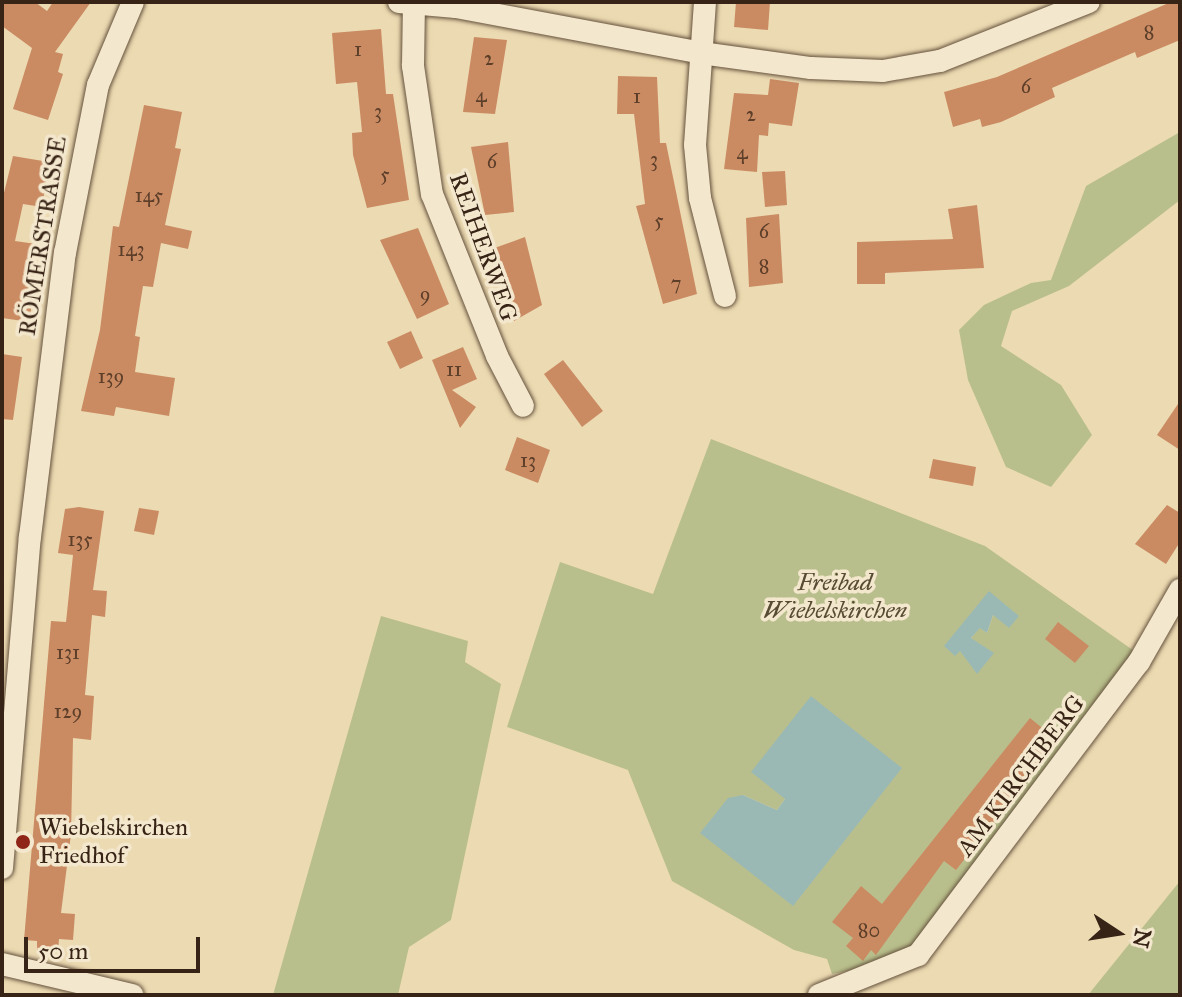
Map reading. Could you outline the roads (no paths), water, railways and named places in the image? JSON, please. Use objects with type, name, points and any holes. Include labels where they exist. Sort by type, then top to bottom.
[{"type":"street","name":"RÖMERSTRASSE","points":[[2,868],[10,702],[41,435],[73,201],[98,85],[133,2]]},
{"type":"street","points":[[409,2],[701,53],[811,68],[883,71],[940,61],[1080,3]]},
{"type":"street","name":"REIHERWEG","points":[[409,2],[413,66],[432,194],[497,356],[523,406]]},
{"type":"street","points":[[705,2],[695,145],[700,198],[725,296]]},
{"type":"street","name":"AM KIRCHBERG","points":[[819,995],[883,973],[918,955],[1139,662],[1180,590]]},
{"type":"street","points":[[2,964],[132,995]]},
{"type":"water","points":[[989,591],[1019,616],[1009,628],[993,615],[987,633],[980,628],[971,638],[994,653],[977,674],[960,651],[955,656],[944,646]]},
{"type":"water","points":[[811,696],[902,768],[793,906],[700,833],[728,798],[743,795],[777,810],[785,799],[751,772]]},
{"type":"place","name":"Wiebelskirchen Friedhof","points":[[23,842]]},
{"type":"park label","name":"Freibad Wiebelskirchen","points":[[835,597]]}]
